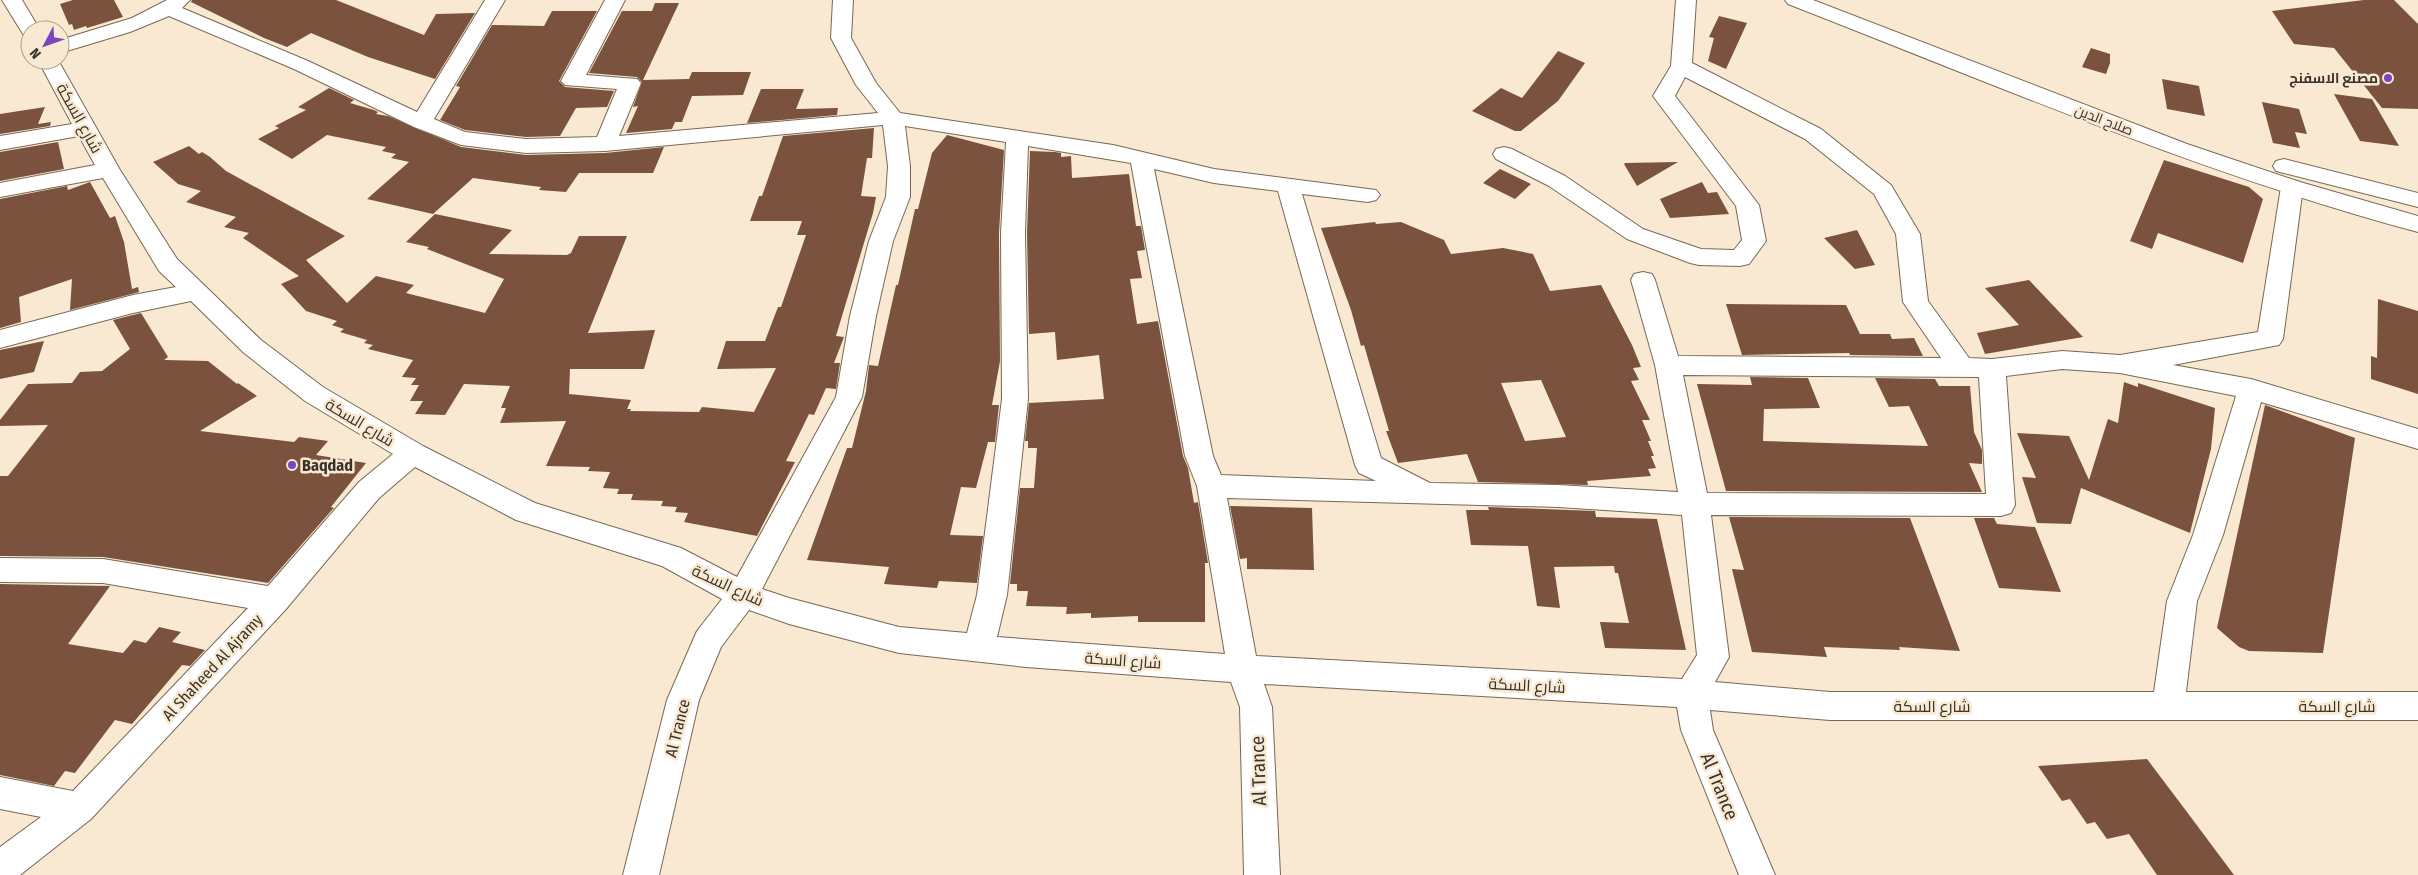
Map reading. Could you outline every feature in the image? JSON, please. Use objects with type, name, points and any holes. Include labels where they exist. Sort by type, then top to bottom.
[{"type":"main road","points":[[12,0],[24,20]]},
{"type":"main road","points":[[422,122],[495,0]]},
{"type":"main road","points":[[605,144],[630,83],[572,81],[615,0]]},
{"type":"main road","points":[[844,0],[841,38],[867,85],[893,118]]},
{"type":"main road","points":[[1504,154],[1557,181],[1635,234],[1699,257],[1740,258],[1754,241],[1747,205],[1664,96],[1681,66],[1686,0]]},
{"type":"main road","name":"صلاح الدين","points":[[1795,0],[2178,150],[2292,187],[2418,224]]},
{"type":"main road","name":"صلاح الدين","points":[[1840,0],[2130,114],[2260,159],[2418,200]]},
{"type":"main road","points":[[70,44],[148,18],[174,5],[422,122],[461,138],[526,146],[605,144],[893,118],[1113,152],[1214,176],[1368,195]]},
{"type":"main road","points":[[1681,66],[1813,134],[1882,190],[1908,234],[1916,302],[1962,368]]},
{"type":"main road","name":"شارع السكة","points":[[53,70],[108,170],[168,265],[252,346],[314,394],[413,453],[526,512],[671,557],[743,595],[789,611],[899,640],[1243,669],[1691,694],[1830,706],[2418,706]]},
{"type":"main road","name":"Al Trance","points":[[641,875],[683,700],[708,640],[743,595],[849,397],[863,316],[881,241],[898,197],[899,166],[893,118]]},
{"type":"main road","points":[[0,143],[85,128]]},
{"type":"main road","points":[[979,647],[992,595],[1015,399],[1013,234],[1017,138]]},
{"type":"main road","name":"Al Trance","points":[[1140,158],[1199,456],[1211,486],[1243,669],[1256,707],[1262,875]]},
{"type":"main road","points":[[0,190],[108,170]]},
{"type":"main road","points":[[1288,185],[1369,465],[1429,494]]},
{"type":"main road","points":[[2120,364],[2270,339],[2292,187]]},
{"type":"main road","points":[[1643,280],[1668,365],[1694,504],[1713,657],[1691,694]]},
{"type":"main road","points":[[0,339],[133,304],[196,292]]},
{"type":"main road","points":[[1668,365],[1992,368],[2062,360],[2120,364],[2251,389],[2418,439]]},
{"type":"main road","points":[[1211,486],[1429,494],[1558,496],[1694,504],[2001,505],[1992,368]]},
{"type":"main road","points":[[2168,706],[2182,601],[2208,535],[2251,389]]},
{"type":"main road","name":"Al Shaheed Al Ajramy","points":[[0,869],[79,808],[275,600],[369,490],[413,453]]},
{"type":"main road","points":[[0,570],[103,571],[275,600]]},
{"type":"main road","name":"Al Trance","points":[[1691,694],[1697,730],[1757,875]]},
{"type":"main road","points":[[0,793],[79,808]]},
{"type":"building","points":[[73,0],[114,0],[123,17],[74,30],[72,24],[70,25],[70,20],[67,20],[60,4]]},
{"type":"building","points":[[192,0],[336,0],[424,35],[436,14],[475,13],[435,79],[368,57],[311,33],[287,47],[264,38],[191,2]]},
{"type":"building","name":"مصنع الاسفنج","points":[[2364,0],[2394,0],[2418,24],[2418,109],[2382,108],[2334,48],[2294,44],[2272,11]]},
{"type":"building","points":[[655,3],[679,3],[643,80],[689,79],[692,72],[751,72],[743,95],[692,96],[682,122],[675,122],[672,129],[626,133],[638,106],[633,107],[642,82],[637,77],[589,73],[622,11],[652,11]]},
{"type":"building","points":[[552,11],[597,11],[559,81],[565,87],[614,91],[607,107],[576,108],[560,136],[526,137],[465,130],[440,120],[460,87],[456,86],[492,25],[544,26]]},
{"type":"building","points":[[1719,16],[1747,23],[1726,69],[1708,61],[1714,38],[1709,37]]},
{"type":"building","points":[[2091,48],[2110,54],[2110,63],[2106,74],[2082,67]]},
{"type":"building","points":[[1558,51],[1585,63],[1558,101],[1521,131],[1515,131],[1472,111],[1501,88],[1522,98]]},
{"type":"building","points":[[2162,79],[2199,86],[2205,116],[2167,109]]},
{"type":"building","points":[[329,88],[354,100],[350,103],[374,110],[378,112],[376,114],[388,116],[461,147],[526,155],[605,153],[664,147],[653,173],[579,173],[566,192],[539,190],[541,187],[473,178],[433,214],[367,199],[409,162],[391,158],[396,154],[382,151],[386,147],[327,135],[292,159],[258,139],[279,128],[275,126],[306,110],[298,107]]},
{"type":"building","points":[[761,89],[804,89],[796,109],[838,108],[837,115],[747,123]]},
{"type":"building","points":[[2334,94],[2372,99],[2399,146],[2360,141]]},
{"type":"building","points":[[2262,102],[2299,109],[2307,134],[2295,132],[2300,148],[2273,143]]},
{"type":"building","points":[[45,107],[38,124],[51,122],[50,126],[0,134],[0,114]]},
{"type":"building","points":[[874,128],[872,158],[867,158],[861,196],[876,197],[873,213],[836,336],[844,337],[834,363],[840,363],[836,389],[826,388],[814,415],[809,414],[786,461],[795,462],[757,536],[684,522],[688,513],[675,512],[677,507],[661,506],[663,501],[631,500],[633,494],[617,494],[619,489],[603,488],[610,472],[588,471],[590,467],[546,466],[566,421],[500,423],[506,408],[501,408],[510,386],[464,384],[445,415],[415,414],[423,401],[410,401],[419,385],[411,385],[416,378],[402,377],[413,360],[368,349],[373,345],[364,343],[367,340],[340,332],[344,329],[332,325],[337,321],[306,311],[281,284],[299,276],[243,238],[249,233],[224,227],[236,217],[186,202],[201,191],[178,184],[153,162],[189,146],[199,154],[202,152],[210,157],[226,171],[345,236],[306,260],[347,303],[376,276],[414,285],[406,293],[485,313],[504,279],[427,249],[429,247],[406,242],[435,214],[512,230],[489,254],[567,255],[571,253],[579,236],[627,236],[588,333],[655,330],[644,369],[570,369],[569,394],[631,400],[627,409],[631,409],[630,411],[699,412],[702,407],[754,412],[776,368],[717,369],[726,341],[765,341],[778,307],[781,307],[806,235],[797,235],[802,221],[750,221],[759,196],[762,196],[783,136]]},
{"type":"building","points":[[947,135],[1004,150],[999,233],[1000,361],[992,405],[999,405],[995,442],[988,442],[976,488],[961,487],[950,535],[983,536],[977,583],[939,581],[937,588],[884,584],[889,567],[807,560],[847,448],[852,448],[866,391],[869,365],[878,366],[915,209],[918,209],[932,153]]},
{"type":"building","points":[[58,142],[64,169],[0,181],[0,152]]},
{"type":"building","points":[[1030,151],[1061,153],[1061,157],[1071,156],[1072,178],[1129,174],[1136,226],[1141,226],[1145,250],[1137,251],[1142,278],[1130,279],[1137,324],[1158,321],[1183,456],[1188,468],[1194,503],[1198,502],[1208,563],[1205,563],[1205,622],[1138,622],[1138,616],[1091,618],[1091,613],[1066,614],[1067,607],[1026,606],[1028,591],[1017,591],[1017,584],[1010,584],[1020,488],[1034,488],[1037,448],[1028,448],[1028,441],[1025,441],[1029,403],[1104,399],[1099,355],[1057,360],[1055,332],[1029,334],[1027,233]]},
{"type":"building","points":[[2164,160],[2249,187],[2263,199],[2243,263],[2158,233],[2152,249],[2130,241]]},
{"type":"building","points":[[1678,162],[1637,186],[1624,164],[1625,163]]},
{"type":"building","points":[[1500,169],[1531,184],[1515,199],[1483,183]]},
{"type":"building","points":[[90,182],[110,218],[115,216],[124,242],[132,289],[138,287],[139,292],[70,310],[72,279],[19,297],[21,322],[0,328],[0,199],[67,186],[68,190]]},
{"type":"building","points":[[1702,182],[1708,193],[1717,192],[1729,214],[1670,218],[1660,199]]},
{"type":"building","points":[[1375,222],[1376,224],[1401,222],[1444,240],[1451,254],[1503,248],[1533,254],[1550,291],[1601,285],[1632,345],[1641,367],[1633,368],[1639,380],[1631,381],[1650,420],[1642,420],[1651,441],[1648,441],[1656,468],[1648,469],[1651,476],[1587,481],[1588,485],[1478,482],[1467,454],[1398,463],[1386,431],[1389,431],[1364,345],[1361,346],[1351,310],[1321,228]],"holes":[[[1541,380],[1566,437],[1525,441],[1501,383]]]},
{"type":"building","points":[[1857,230],[1875,265],[1855,269],[1824,238]]},
{"type":"building","points":[[2029,280],[2083,337],[1985,354],[1977,333],[2019,325],[1985,288]]},
{"type":"building","points":[[2378,299],[2418,311],[2418,394],[2371,379],[2371,356],[2377,358]]},
{"type":"building","points":[[1726,304],[1846,305],[1860,334],[1890,334],[1892,339],[1914,338],[1923,356],[1850,355],[1849,353],[1742,355]]},
{"type":"building","points":[[141,313],[168,357],[164,360],[208,361],[237,384],[257,396],[200,431],[294,442],[299,437],[328,441],[316,455],[366,463],[331,507],[334,508],[268,583],[103,557],[0,556],[0,476],[8,476],[48,425],[0,426],[0,420],[28,384],[72,383],[80,372],[102,371],[130,349],[113,320]]},
{"type":"building","points":[[44,341],[34,372],[0,379],[0,350]]},
{"type":"building","points":[[1750,377],[1808,378],[1820,408],[1764,409],[1763,441],[1928,446],[1909,406],[1889,407],[1875,378],[1935,379],[1939,386],[1970,386],[1974,432],[1982,450],[1982,464],[1969,463],[1982,492],[1726,491],[1697,384],[1752,385]]},
{"type":"building","points":[[2124,382],[2138,387],[2138,383],[2215,408],[2211,449],[2190,533],[2081,488],[2071,524],[2037,523],[2022,477],[2036,478],[2017,433],[2069,436],[2089,480],[2108,419],[2118,423]]},
{"type":"building","points":[[2265,405],[2355,438],[2323,653],[2249,651],[2239,647],[2217,628]]},
{"type":"building","points":[[1230,506],[1312,508],[1314,570],[1247,569],[1247,558],[1240,559]]},
{"type":"building","points":[[1488,507],[1595,511],[1596,517],[1657,519],[1686,650],[1605,648],[1600,622],[1629,623],[1618,573],[1615,573],[1614,566],[1554,567],[1560,608],[1537,606],[1528,546],[1471,545],[1466,510],[1489,510]]},
{"type":"building","points":[[1729,517],[1910,518],[1960,651],[1899,647],[1900,650],[1824,647],[1827,657],[1752,652],[1732,569],[1744,570]]},
{"type":"building","points":[[1974,518],[1994,518],[1997,524],[2035,527],[2061,592],[1999,588]]},
{"type":"building","points":[[0,584],[110,586],[68,644],[123,653],[134,640],[146,643],[159,627],[181,632],[172,642],[205,650],[190,666],[182,665],[132,724],[115,720],[75,773],[65,771],[54,786],[0,775]]},
{"type":"building","points":[[2147,759],[2234,875],[2157,875],[2129,834],[2107,839],[2095,822],[2087,824],[2070,799],[2062,801],[2038,766]]},
{"type":"place","name":"مصنع الاسفنج","points":[[2388,78]]},
{"type":"place","name":"Baqdad","points":[[292,465]]}]
